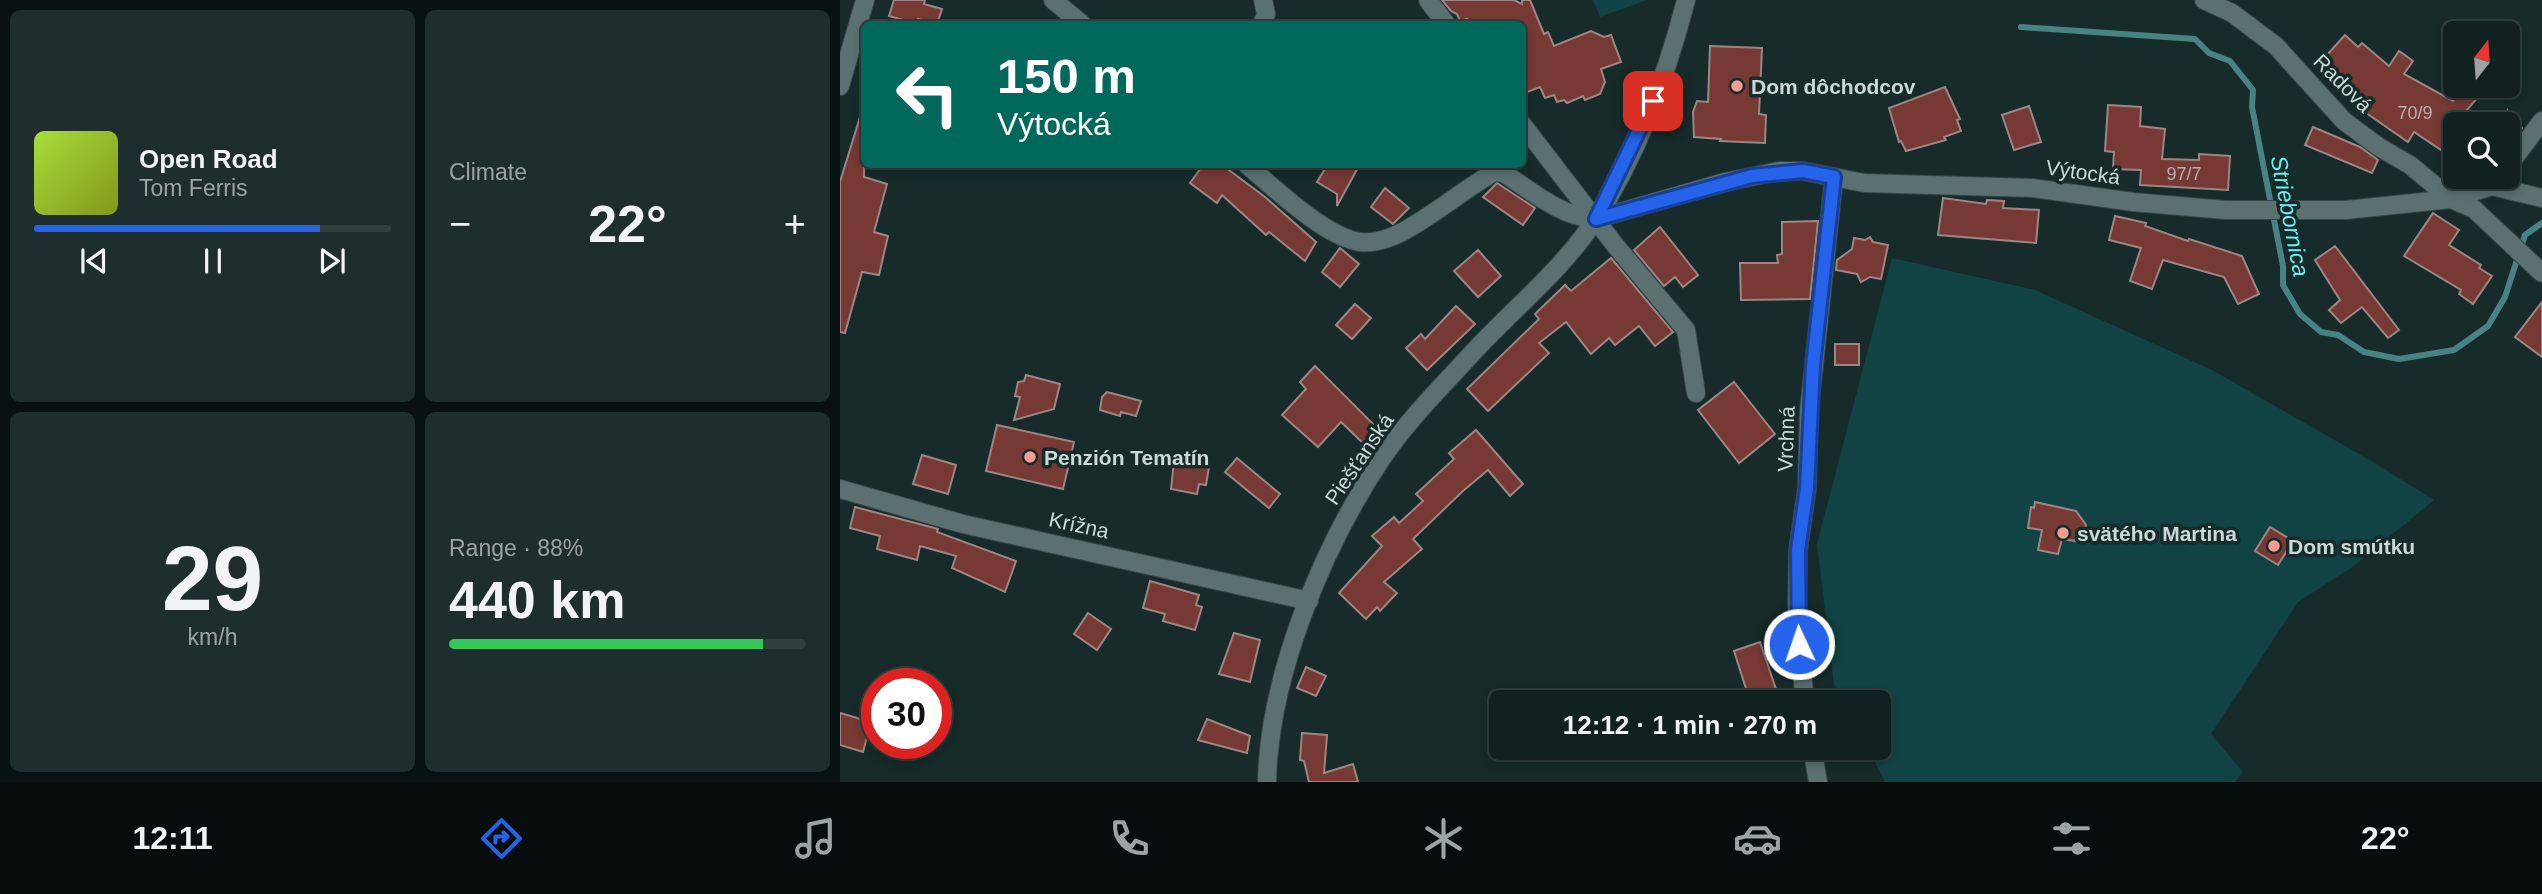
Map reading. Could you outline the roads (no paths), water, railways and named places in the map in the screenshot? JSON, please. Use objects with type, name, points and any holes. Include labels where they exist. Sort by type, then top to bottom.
[{"type":"street","points":[[840,86],[865,0]]},
{"type":"street","points":[[1053,0],[1078,21]]},
{"type":"street","points":[[1263,0],[1266,14],[1263,21]]},
{"type":"street","points":[[1428,0],[1444,21]]},
{"type":"street","name":"Piešťanská","points":[[1267,782],[1268,751],[1275,704],[1309,601],[1331,547],[1381,459],[1468,358],[1557,267],[1596,219],[1661,83],[1686,0]]},
{"type":"street","name":"Radová","points":[[2204,0],[2232,13],[2276,46],[2344,121],[2379,147],[2410,165],[2451,200]]},
{"type":"street","points":[[2520,150],[2542,121]]},
{"type":"street","points":[[1526,129],[1686,330],[1696,393]]},
{"type":"street","points":[[1251,168],[1290,202],[1332,231],[1360,242],[1378,242],[1411,227],[1496,172],[1505,174],[1579,218],[1596,219]]},
{"type":"street","name":"Výtocká","points":[[1596,219],[1752,176],[1803,171],[1886,184],[2032,188],[2133,202],[2253,210],[2346,210],[2451,200],[2478,189]]},
{"type":"street","name":"Vrchná","points":[[1804,690],[1797,623],[1798,550],[1807,488],[1810,400],[1834,177]]},
{"type":"street","points":[[2516,189],[2542,198]]},
{"type":"street","points":[[2451,200],[2474,209],[2539,271]]},
{"type":"street","name":"Krížna","points":[[840,489],[963,524],[1309,601]]},
{"type":"street","points":[[1814,760],[1818,782]]},
{"type":"waterway","name":"Striebornica","points":[[2021,27],[2195,39],[2209,53],[2230,61],[2253,90],[2252,107],[2283,266],[2283,285],[2300,314],[2321,332],[2338,335],[2364,352],[2399,359],[2454,350],[2488,326],[2505,297],[2525,235],[2542,223]]},
{"type":"place","name":"Dom dôchodcov","points":[[1737,86]]},
{"type":"place","name":"Penzión Tematín","points":[[1030,457]]},
{"type":"place","name":"svätého Martina","points":[[2063,533]]},
{"type":"place","name":"Dom smútku","points":[[2274,546]]}]
